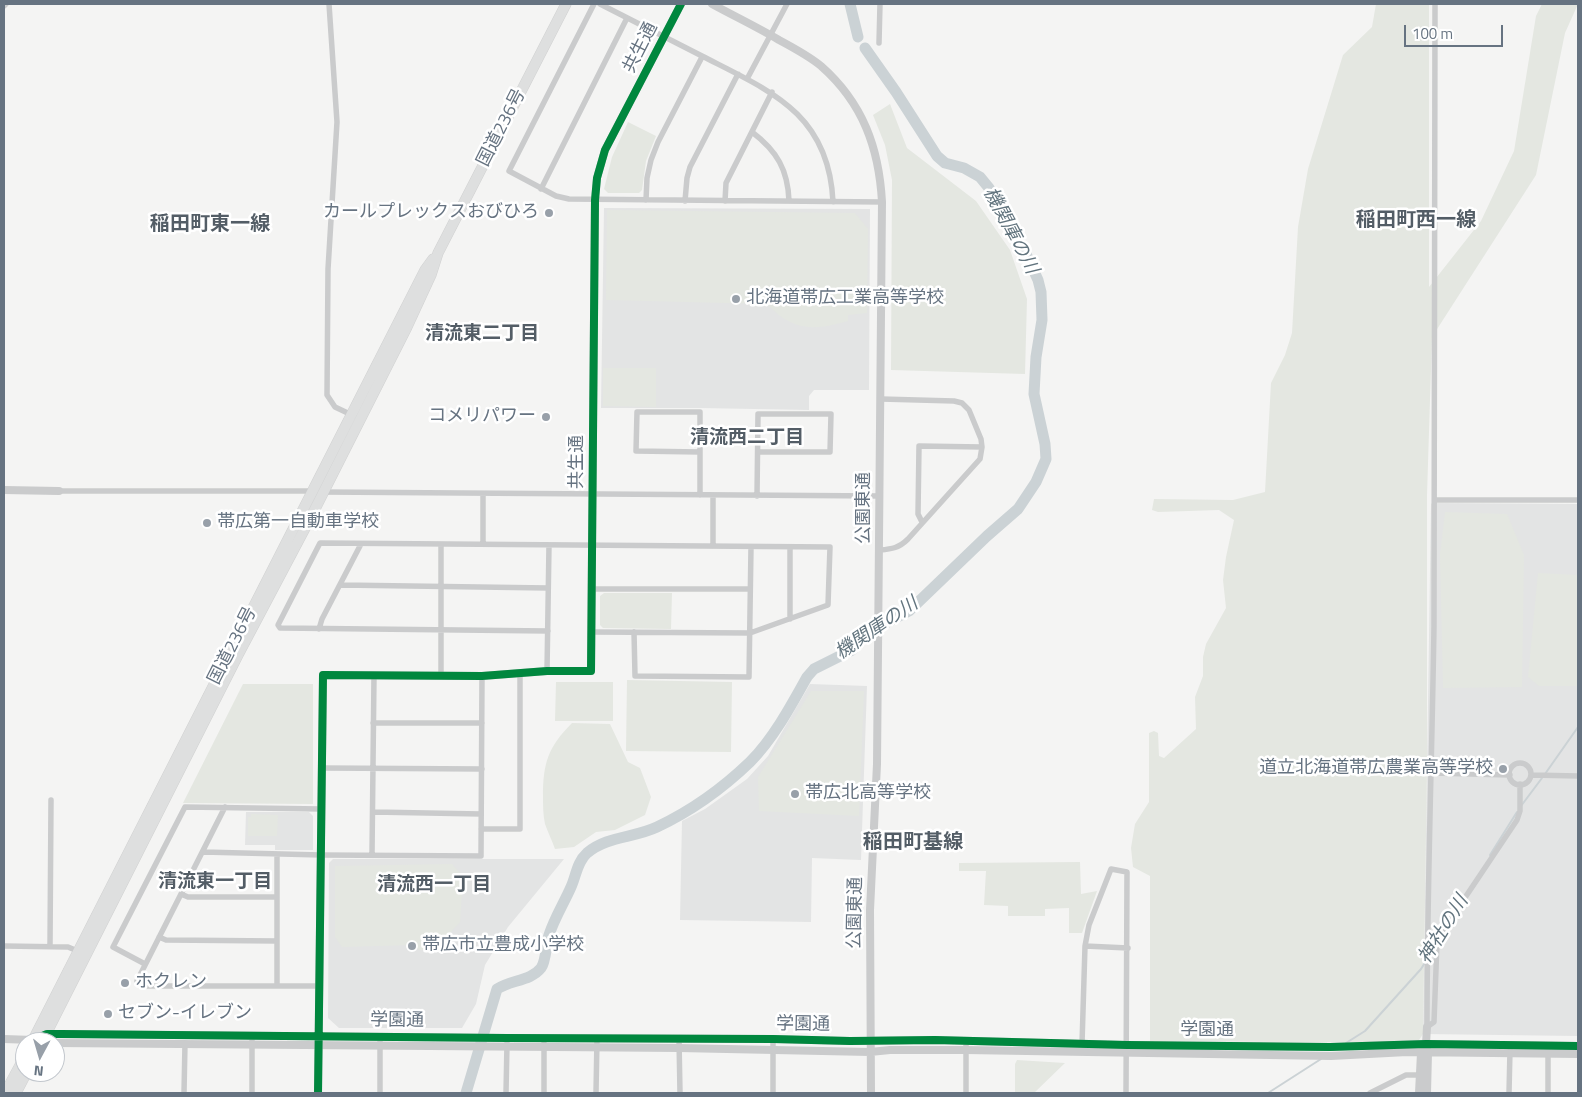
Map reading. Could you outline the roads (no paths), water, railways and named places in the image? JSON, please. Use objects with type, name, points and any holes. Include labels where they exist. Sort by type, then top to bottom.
[{"type":"highway","name":"国道236号","points":[[43,1032],[317,492],[356,417],[407,327],[431,275],[438,253],[566,4]]},
{"type":"highway","points":[[5,1093],[15,1074]]},
{"type":"street","points":[[329,4],[337,122],[328,269],[327,395],[335,407],[356,417]]},
{"type":"street","points":[[594,4],[509,171],[556,196],[569,199],[882,202]]},
{"type":"street","points":[[600,4],[772,92],[788,104],[802,119],[819,144],[832,184],[833,202]]},
{"type":"street","name":"共生通","points":[[322,768],[323,675],[482,676],[547,671],[591,671],[595,200],[597,178],[605,150],[681,4]]},
{"type":"street","name":"公園東通","points":[[712,4],[802,52],[821,66],[840,85],[852,101],[870,136],[880,175],[882,202],[880,550],[876,764],[870,910],[871,1093]]},
{"type":"street","points":[[747,79],[787,4]]},
{"type":"street","points":[[879,43],[880,4]]},
{"type":"street","points":[[1419,1093],[1423,1075],[1427,1027],[1427,920],[1432,773],[1435,500],[1435,4]]},
{"type":"street","points":[[541,188],[627,18]]},
{"type":"street","points":[[646,200],[647,178],[658,142],[702,57]]},
{"type":"street","points":[[685,200],[690,167],[738,74]]},
{"type":"street","points":[[725,201],[726,184],[772,92]]},
{"type":"street","points":[[752,132],[764,140],[778,160],[786,178],[789,201]]},
{"type":"street","points":[[880,550],[900,546],[980,459],[982,448],[981,439],[969,410],[962,403],[954,401],[881,399]]},
{"type":"street","points":[[700,452],[636,451],[637,412],[700,412],[700,452],[700,496]]},
{"type":"street","points":[[757,496],[758,414],[831,414],[830,452],[758,452]]},
{"type":"street","points":[[922,522],[918,514],[919,446],[982,448]]},
{"type":"street","points":[[4,490],[880,496]]},
{"type":"street","points":[[483,544],[484,494]]},
{"type":"street","points":[[713,496],[713,546]]},
{"type":"street","points":[[1435,500],[1578,500]]},
{"type":"street","points":[[548,631],[319,629],[280,628],[278,625],[320,543],[830,547],[828,605],[790,619],[750,633],[592,632]]},
{"type":"street","points":[[319,629],[361,544]]},
{"type":"street","points":[[441,544],[441,676]]},
{"type":"street","points":[[547,671],[549,545]]},
{"type":"street","points":[[634,632],[635,676],[749,677],[751,547]]},
{"type":"street","points":[[790,547],[790,619]]},
{"type":"street","points":[[340,585],[548,588]]},
{"type":"street","points":[[592,588],[750,589]]},
{"type":"street","points":[[481,828],[520,829],[520,673]]},
{"type":"street","points":[[372,854],[374,676]]},
{"type":"street","points":[[204,852],[481,856],[482,676]]},
{"type":"street","points":[[373,723],[482,724]]},
{"type":"street","points":[[1521,763],[1530,768],[1531,775],[1528,781],[1520,784],[1512,780],[1510,775],[1511,768],[1521,763]]},
{"type":"street","points":[[318,1093],[322,768],[482,769]]},
{"type":"street","points":[[1432,773],[1510,775]]},
{"type":"street","points":[[1531,775],[1578,776]]},
{"type":"street","points":[[1427,1027],[1434,1022],[1437,943],[1440,935],[1517,820],[1520,811],[1520,784]]},
{"type":"street","points":[[50,946],[51,800]]},
{"type":"street","points":[[145,964],[112,947],[185,807],[321,810]]},
{"type":"street","points":[[225,808],[137,981],[146,986],[320,986]]},
{"type":"street","points":[[373,812],[481,814]]},
{"type":"street","points":[[277,854],[277,986]]},
{"type":"street","points":[[1082,1044],[1085,946],[1089,925],[1111,869],[1127,872],[1126,1093]]},
{"type":"street","points":[[181,894],[188,897],[277,897]]},
{"type":"street","points":[[159,937],[166,940],[277,941]]},
{"type":"street","points":[[4,946],[68,947],[82,952]]},
{"type":"street","points":[[1085,946],[1128,948]]},
{"type":"street","points":[[252,1036],[252,1093]]},
{"type":"street","points":[[380,1036],[380,1093]]},
{"type":"street","name":"学園通","points":[[65,1040],[380,1036],[494,1038],[507,1042]]},
{"type":"street","points":[[596,1093],[597,1038]]},
{"type":"street","name":"学園通","points":[[65,1043],[491,1046],[507,1042],[544,1042],[597,1038],[773,1049],[870,1052],[890,1050],[1127,1050],[1330,1047],[1425,1050],[1548,1050],[1578,1046]]},
{"type":"street","points":[[773,1039],[773,1093]]},
{"type":"street","name":"学園通","points":[[544,1042],[596,1047],[773,1039],[966,1040],[1082,1044],[1127,1050]]},
{"type":"street","points":[[966,1040],[966,1093]]},
{"type":"street","points":[[506,1093],[507,1042]]},
{"type":"street","points":[[544,1042],[544,1093]]},
{"type":"street","points":[[679,1043],[680,1093]]},
{"type":"street","points":[[184,1093],[185,1044]]},
{"type":"street","points":[[1509,1093],[1510,1050]]},
{"type":"street","points":[[1548,1050],[1548,1093]]},
{"type":"street","name":"学園通","points":[[1548,1050],[1578,1054]]},
{"type":"street","points":[[1370,1093],[1379,1091],[1406,1075],[1423,1075]]},
{"type":"street","points":[[1423,1075],[1427,1093]]},
{"type":"waterway","name":"機関庫の川","points":[[850,4],[858,37]]},
{"type":"waterway","name":"機関庫の川","points":[[466,1093],[497,989],[532,976],[541,968],[551,929],[579,865],[587,853],[603,843],[648,831],[670,821],[718,790],[740,772],[774,733],[807,677],[814,669],[852,650],[865,634],[909,611],[1018,509],[1036,482],[1046,459],[1045,444],[1034,394],[1036,357],[1042,320],[1041,292],[1038,280],[1026,254],[989,188],[980,177],[964,168],[945,163],[937,156],[865,48]]},
{"type":"waterway","name":"神社の川","points":[[1545,774],[1578,727]]},
{"type":"waterway","name":"神社の川","points":[[1521,806],[1542,778]]},
{"type":"waterway","name":"神社の川","points":[[1490,855],[1517,812]]},
{"type":"waterway","name":"神社の川","points":[[1429,955],[1435,946]]},
{"type":"waterway","name":"神社の川","points":[[1346,1043],[1365,1031],[1426,961]]},
{"type":"waterway","name":"神社の川","points":[[1268,1093],[1321,1059]]},
{"type":"place","name":"カールプレックスおびひろ","points":[[549,213]]},
{"type":"place","name":"北海道帯広工業高等学校","points":[[736,299]]},
{"type":"place","name":"コメリパワー","points":[[546,417]]},
{"type":"place","name":"帯広第一自動車学校","points":[[207,523]]},
{"type":"place","name":"道立北海道帯広農業高等学校","points":[[1503,769]]},
{"type":"place","name":"帯広北高等学校","points":[[795,794]]},
{"type":"place","name":"帯広市立豊成小学校","points":[[412,946]]},
{"type":"place","name":"ホクレン","points":[[125,983]]},
{"type":"place","name":"セブン-イレブン","points":[[108,1014]]},
{"type":"district","name":"稲田町西一線","points":[[1416,221]]},
{"type":"district","name":"稲田町東一線","points":[[210,225]]},
{"type":"district","name":"清流東二丁目","points":[[482,334]]},
{"type":"district","name":"清流西二丁目","points":[[747,438]]},
{"type":"district","name":"稲田町基線","points":[[913,843]]},
{"type":"district","name":"清流東一丁目","points":[[215,882]]},
{"type":"district","name":"清流西一丁目","points":[[434,885]]}]
